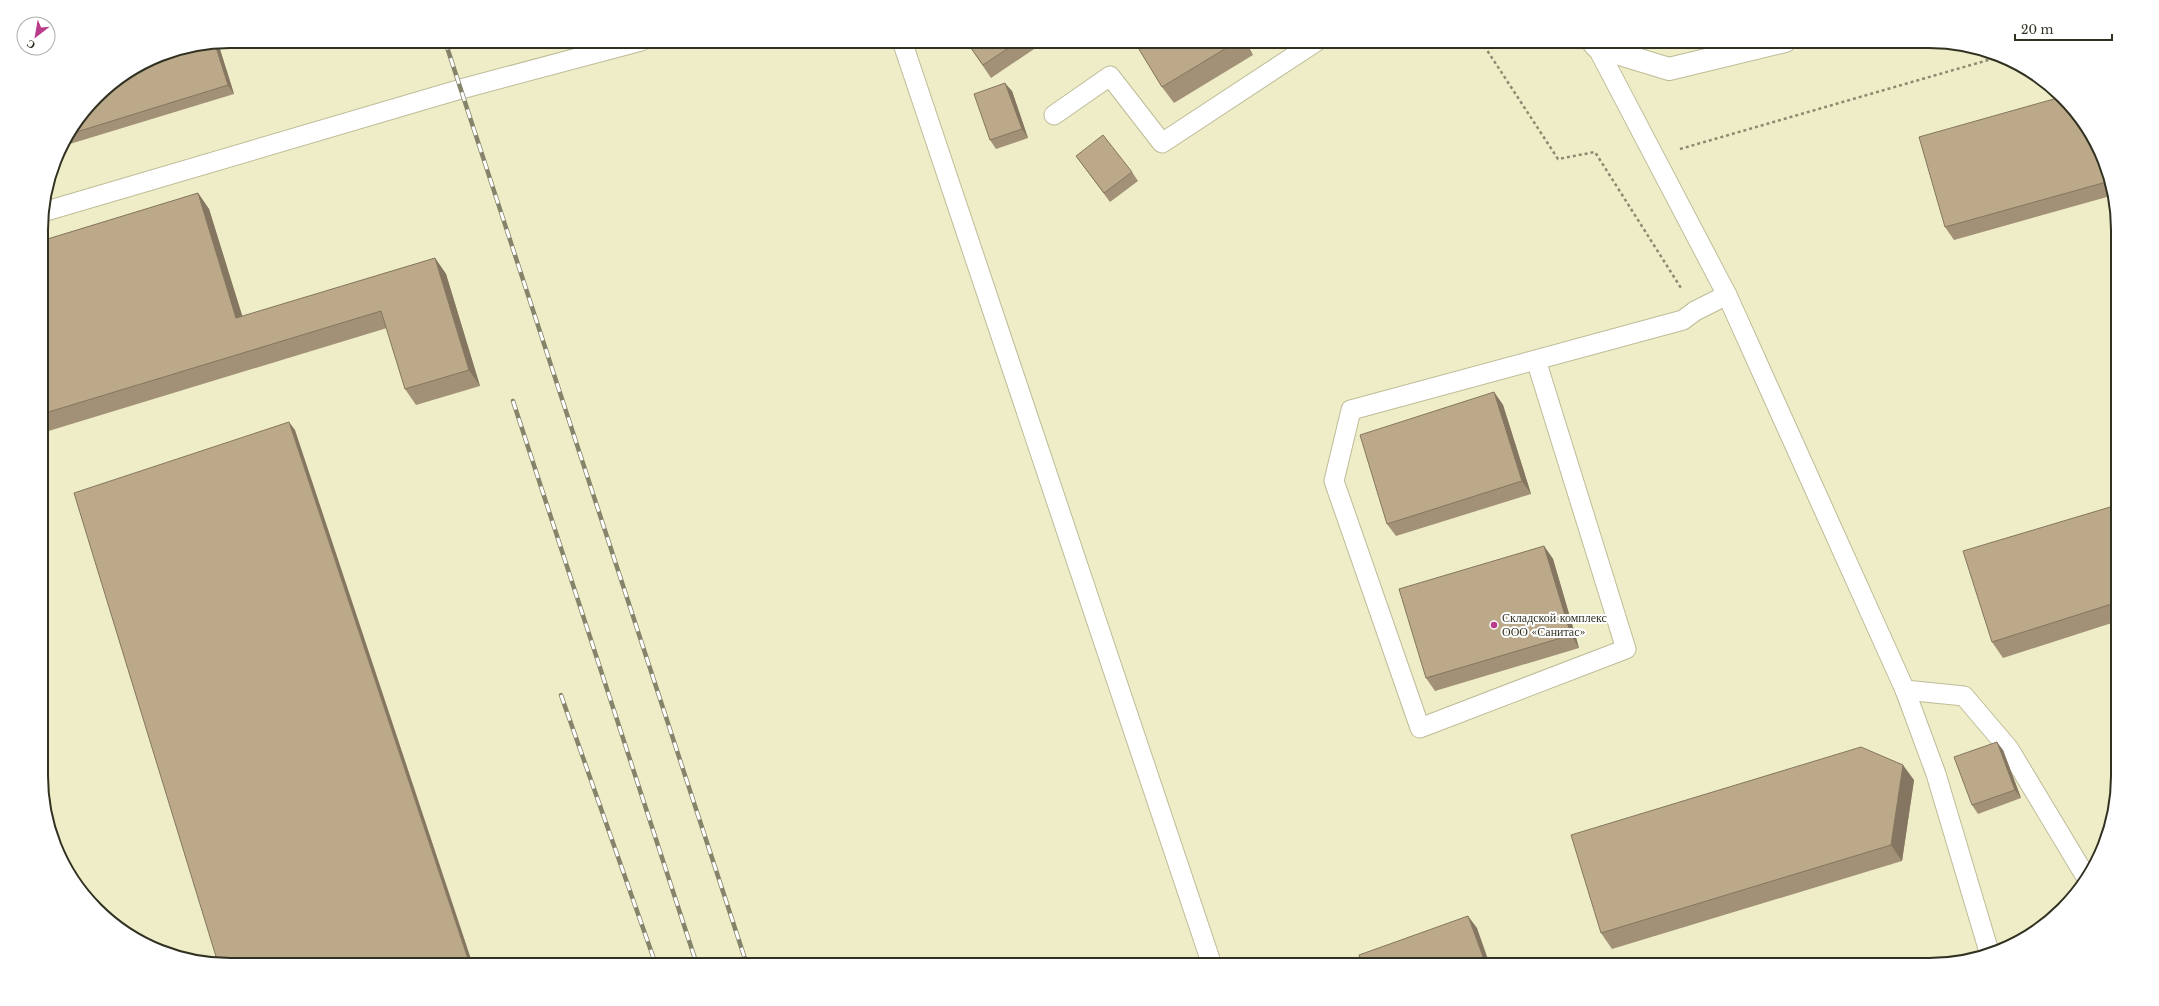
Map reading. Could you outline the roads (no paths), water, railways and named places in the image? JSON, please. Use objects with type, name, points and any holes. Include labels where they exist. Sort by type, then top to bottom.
[{"type":"main road","points":[[1607,48],[1669,69],[1755,48]]},
{"type":"lane","points":[[49,210],[461,89],[615,48]]},
{"type":"lane","points":[[904,48],[1210,958]]},
{"type":"lane","points":[[1054,115],[1110,76],[1162,143],[1306,48]]},
{"type":"lane","points":[[1597,48],[1727,295],[1904,690],[1936,774],[1988,948]]},
{"type":"lane","points":[[1536,360],[1626,649],[1420,728],[1334,481],[1351,410],[1683,320],[1696,311],[1727,295]]},
{"type":"lane","points":[[1904,690],[1964,696],[2009,749],[2083,872]]},
{"type":"railway","points":[[447,48],[745,958]]},
{"type":"railway","points":[[513,401],[695,958]]},
{"type":"railway","points":[[561,695],[654,958]]},
{"type":"place","name":"Складской комплекс ООО «Санитас»","points":[[1494,625]]}]
